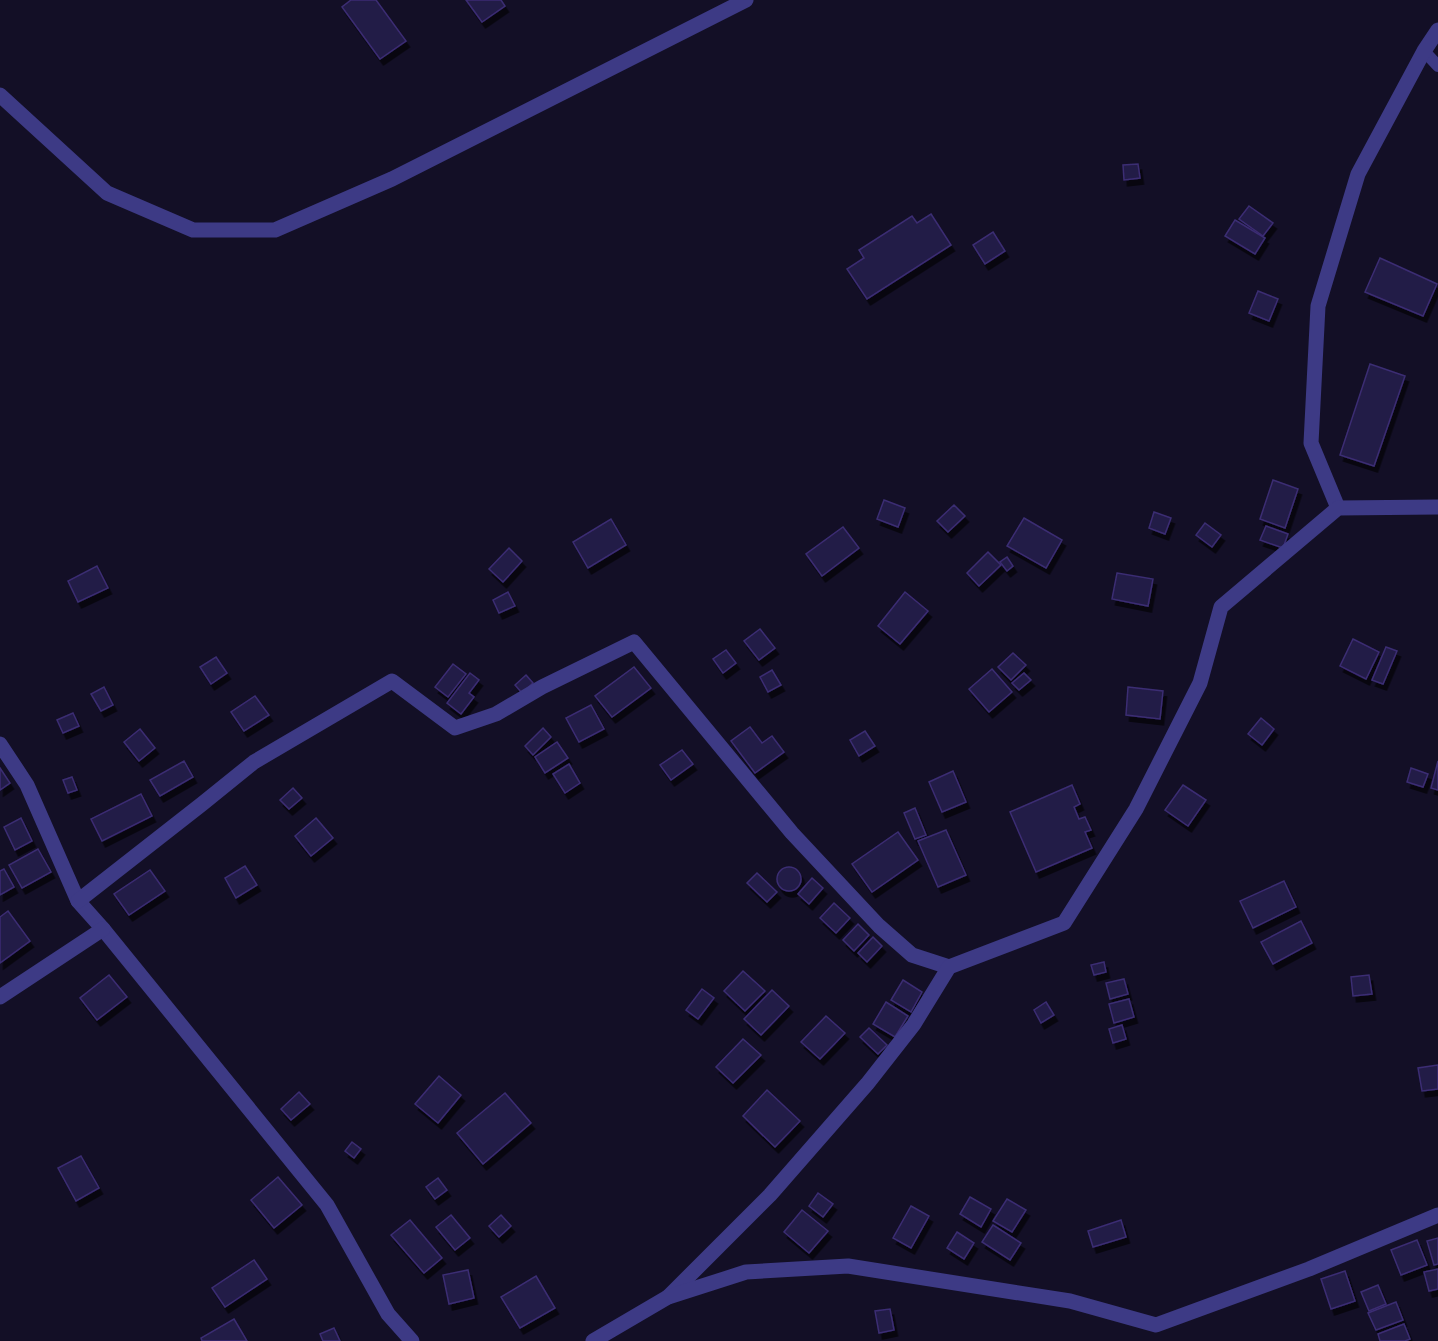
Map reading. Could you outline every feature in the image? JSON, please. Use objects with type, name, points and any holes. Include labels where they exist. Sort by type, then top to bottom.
[{"type":"street","points":[[0,95],[107,193],[193,230],[275,230],[392,179],[746,0]]},
{"type":"street","points":[[1338,508],[1311,443],[1318,306],[1358,174],[1424,51],[1438,30]]},
{"type":"street","points":[[668,1297],[770,1194],[867,1084],[914,1024],[949,968],[1064,923],[1136,809],[1200,682],[1221,607],[1338,508],[1438,507]]},
{"type":"street","points":[[78,901],[254,762],[392,681],[455,728],[496,714],[542,687],[634,642],[792,833],[879,926],[912,955],[949,968]]},
{"type":"street","points":[[0,744],[27,785],[78,901],[104,929],[327,1206],[388,1314],[412,1341]]},
{"type":"street","points":[[0,996],[104,929]]},
{"type":"street","points":[[593,1341],[668,1297],[746,1272],[848,1266],[1070,1302],[1156,1324],[1309,1269],[1438,1215]]},
{"type":"lane","points":[[1424,51],[1438,66]]},
{"type":"building","points":[[351,0],[376,0],[406,41],[380,59],[342,7]]},
{"type":"building","points":[[466,0],[501,0],[505,6],[482,22]]},
{"type":"building","points":[[1138,164],[1140,178],[1124,180],[1123,165]]},
{"type":"building","points":[[1249,206],[1273,223],[1263,236],[1239,219]]},
{"type":"building","points":[[931,214],[951,245],[867,299],[847,269],[864,258],[859,250],[912,216],[917,223]]},
{"type":"building","points":[[1235,220],[1265,238],[1255,254],[1225,236]]},
{"type":"building","points":[[993,232],[1005,251],[985,264],[973,245]]},
{"type":"building","points":[[1380,258],[1437,284],[1423,316],[1365,292]]},
{"type":"building","points":[[1258,291],[1278,299],[1269,321],[1249,313]]},
{"type":"building","points":[[1370,364],[1405,376],[1374,466],[1340,455]]},
{"type":"building","points":[[1273,480],[1298,489],[1285,528],[1260,519]]},
{"type":"building","points":[[884,500],[905,508],[898,527],[877,519]]},
{"type":"building","points":[[954,505],[965,516],[948,532],[937,521]]},
{"type":"building","points":[[1154,512],[1171,518],[1165,534],[1149,528]]},
{"type":"building","points":[[1024,518],[1062,540],[1046,568],[1007,546]]},
{"type":"building","points":[[611,519],[626,545],[588,568],[573,542]]},
{"type":"building","points":[[1205,523],[1221,535],[1212,547],[1196,535]]},
{"type":"building","points":[[1266,526],[1288,534],[1283,548],[1260,540]]},
{"type":"building","points":[[843,527],[859,548],[822,576],[806,554]]},
{"type":"building","points":[[509,548],[522,561],[503,582],[489,569]]},
{"type":"building","points":[[988,552],[1001,565],[979,586],[967,573]]},
{"type":"building","points":[[1007,557],[1013,566],[1007,571],[1000,562]]},
{"type":"building","points":[[97,566],[108,588],[78,602],[68,581]]},
{"type":"building","points":[[1117,573],[1153,579],[1148,606],[1112,599]]},
{"type":"building","points":[[508,592],[515,606],[499,613],[493,600]]},
{"type":"building","points":[[905,592],[928,611],[900,644],[878,626]]},
{"type":"building","points":[[760,629],[775,648],[759,660],[744,641]]},
{"type":"building","points":[[1353,639],[1379,652],[1366,679],[1340,666]]},
{"type":"building","points":[[1386,647],[1397,651],[1383,684],[1372,680]]},
{"type":"building","points":[[726,650],[736,663],[723,673],[713,659]]},
{"type":"building","points":[[1013,653],[1026,665],[1011,680],[998,667]]},
{"type":"building","points":[[216,657],[227,673],[211,684],[200,667]]},
{"type":"building","points":[[453,664],[466,674],[448,697],[435,687]]},
{"type":"building","points":[[634,667],[651,688],[612,717],[595,696]]},
{"type":"building","points":[[992,669],[1012,692],[989,712],[969,689]]},
{"type":"building","points":[[772,670],[781,685],[768,692],[760,677]]},
{"type":"building","points":[[470,673],[479,680],[469,693],[474,697],[461,714],[447,703]]},
{"type":"building","points":[[1024,673],[1031,680],[1019,690],[1012,683]]},
{"type":"building","points":[[526,675],[533,683],[522,693],[515,685]]},
{"type":"building","points":[[104,687],[113,705],[101,711],[91,694]]},
{"type":"building","points":[[1128,687],[1163,691],[1160,719],[1126,715]]},
{"type":"building","points":[[255,696],[269,715],[244,731],[231,712]]},
{"type":"building","points":[[591,705],[604,729],[579,742],[566,718]]},
{"type":"building","points":[[73,713],[79,726],[63,733],[57,720]]},
{"type":"building","points":[[1261,718],[1274,729],[1262,745],[1248,734]]},
{"type":"building","points":[[750,727],[762,743],[772,736],[784,752],[755,773],[731,741]]},
{"type":"building","points":[[543,728],[551,737],[533,755],[525,746]]},
{"type":"building","points":[[140,729],[155,748],[139,761],[124,742]]},
{"type":"building","points":[[865,731],[875,746],[859,756],[850,740]]},
{"type":"building","points":[[557,742],[568,758],[545,773],[535,757]]},
{"type":"building","points":[[682,750],[693,764],[671,780],[660,765]]},
{"type":"building","points":[[184,761],[193,777],[160,796],[150,780]]},
{"type":"building","points":[[1438,761],[1438,790],[1431,788]]},
{"type":"building","points":[[569,764],[580,783],[565,793],[553,774]]},
{"type":"building","points":[[0,768],[10,783],[0,790]]},
{"type":"building","points":[[1411,768],[1428,774],[1423,787],[1407,782]]},
{"type":"building","points":[[953,771],[966,802],[942,812],[929,782]]},
{"type":"building","points":[[72,777],[77,790],[68,793],[63,780]]},
{"type":"building","points":[[1072,785],[1080,804],[1074,807],[1079,819],[1085,817],[1091,830],[1085,832],[1092,848],[1036,872],[1010,812]]},
{"type":"building","points":[[1183,785],[1206,800],[1188,826],[1165,810]]},
{"type":"building","points":[[293,788],[302,798],[289,809],[280,800]]},
{"type":"building","points":[[141,794],[152,816],[102,841],[91,819]]},
{"type":"building","points":[[915,808],[926,835],[915,839],[904,813]]},
{"type":"building","points":[[21,818],[32,841],[15,850],[4,827]]},
{"type":"building","points":[[316,818],[333,838],[311,856],[295,836]]},
{"type":"building","points":[[946,830],[966,875],[938,887],[918,841]]},
{"type":"building","points":[[898,832],[918,860],[872,892],[852,864]]},
{"type":"building","points":[[38,849],[51,872],[22,888],[9,865]]},
{"type":"building","points":[[245,866],[257,885],[236,898],[225,878]]},
{"type":"building","points":[[789,867],[794,868],[800,874],[800,884],[794,890],[789,891],[784,890],[778,884],[777,879],[778,874],[784,868]]},
{"type":"building","points":[[4,869],[14,887],[0,895],[0,871]]},
{"type":"building","points":[[150,870],[165,891],[129,915],[114,894]]},
{"type":"building","points":[[757,873],[777,892],[767,902],[747,883]]},
{"type":"building","points":[[812,878],[823,888],[809,904],[798,894]]},
{"type":"building","points":[[1284,881],[1296,907],[1253,928],[1240,901]]},
{"type":"building","points":[[834,903],[850,918],[836,933],[820,918]]},
{"type":"building","points":[[8,911],[30,941],[0,963],[0,917]]},
{"type":"building","points":[[1301,921],[1312,943],[1273,964],[1261,942]]},
{"type":"building","points":[[858,924],[869,935],[854,951],[843,940]]},
{"type":"building","points":[[873,937],[882,946],[867,962],[858,953]]},
{"type":"building","points":[[1104,962],[1106,972],[1094,975],[1091,965]]},
{"type":"building","points":[[743,971],[765,991],[745,1011],[724,991]]},
{"type":"building","points":[[109,975],[127,997],[97,1020],[80,998]]},
{"type":"building","points":[[1369,975],[1372,994],[1353,996],[1351,977]]},
{"type":"building","points":[[1124,979],[1128,994],[1110,999],[1106,983]]},
{"type":"building","points":[[903,980],[922,992],[911,1012],[891,1000]]},
{"type":"building","points":[[702,989],[714,998],[698,1019],[686,1010]]},
{"type":"building","points":[[772,990],[789,1006],[761,1035],[744,1019]]},
{"type":"building","points":[[1129,999],[1134,1017],[1114,1023],[1109,1004]]},
{"type":"building","points":[[886,1002],[908,1016],[895,1037],[873,1024]]},
{"type":"building","points":[[1046,1002],[1054,1015],[1041,1023],[1034,1010]]},
{"type":"building","points":[[826,1016],[845,1033],[820,1059],[801,1042]]},
{"type":"building","points":[[1122,1025],[1126,1039],[1113,1043],[1109,1029]]},
{"type":"building","points":[[869,1028],[887,1045],[878,1054],[860,1037]]},
{"type":"building","points":[[743,1039],[761,1055],[733,1083],[716,1067]]},
{"type":"building","points":[[1438,1065],[1438,1089],[1422,1091],[1418,1068]]},
{"type":"building","points":[[439,1076],[461,1095],[438,1123],[415,1104]]},
{"type":"building","points":[[767,1090],[800,1121],[775,1147],[743,1116]]},
{"type":"building","points":[[299,1092],[310,1104],[291,1120],[281,1109]]},
{"type":"building","points":[[505,1093],[531,1123],[483,1164],[457,1133]]},
{"type":"building","points":[[352,1142],[361,1149],[354,1158],[345,1151]]},
{"type":"building","points":[[81,1156],[99,1188],[76,1201],[58,1168]]},
{"type":"building","points":[[278,1177],[302,1205],[274,1228],[251,1200]]},
{"type":"building","points":[[438,1178],[447,1190],[435,1199],[426,1187]]},
{"type":"building","points":[[818,1193],[833,1204],[823,1217],[809,1206]]},
{"type":"building","points":[[970,1197],[991,1209],[981,1227],[960,1214]]},
{"type":"building","points":[[1007,1199],[1026,1210],[1012,1232],[993,1221]]},
{"type":"building","points":[[911,1206],[929,1216],[911,1248],[893,1238]]},
{"type":"building","points":[[802,1210],[828,1231],[809,1253],[784,1232]]},
{"type":"building","points":[[451,1215],[470,1238],[455,1250],[436,1227]]},
{"type":"building","points":[[501,1215],[511,1226],[499,1237],[489,1226]]},
{"type":"building","points":[[410,1220],[442,1258],[424,1273],[391,1235]]},
{"type":"building","points":[[1121,1220],[1126,1237],[1093,1247],[1088,1231]]},
{"type":"building","points":[[993,1225],[1021,1243],[1010,1260],[982,1242]]},
{"type":"building","points":[[957,1232],[974,1243],[964,1259],[947,1248]]},
{"type":"building","points":[[1438,1238],[1438,1264],[1434,1265],[1427,1241]]},
{"type":"building","points":[[1417,1240],[1427,1265],[1401,1275],[1391,1250]]},
{"type":"building","points":[[254,1260],[267,1279],[225,1307],[212,1288]]},
{"type":"building","points":[[1438,1269],[1438,1289],[1429,1291],[1424,1272]]},
{"type":"building","points":[[468,1270],[474,1298],[449,1304],[443,1275]]},
{"type":"building","points":[[1345,1271],[1355,1301],[1331,1309],[1321,1279]]},
{"type":"building","points":[[536,1276],[555,1308],[520,1328],[501,1297]]},
{"type":"building","points":[[1378,1285],[1386,1304],[1369,1311],[1361,1292]]},
{"type":"building","points":[[1396,1302],[1403,1320],[1376,1330],[1368,1313]]},
{"type":"building","points":[[890,1309],[894,1330],[879,1333],[875,1311]]},
{"type":"building","points":[[234,1319],[247,1341],[202,1341],[201,1338]]},
{"type":"building","points":[[1404,1324],[1410,1339],[1380,1341],[1378,1334]]},
{"type":"building","points":[[334,1328],[340,1341],[323,1341],[320,1334]]}]
